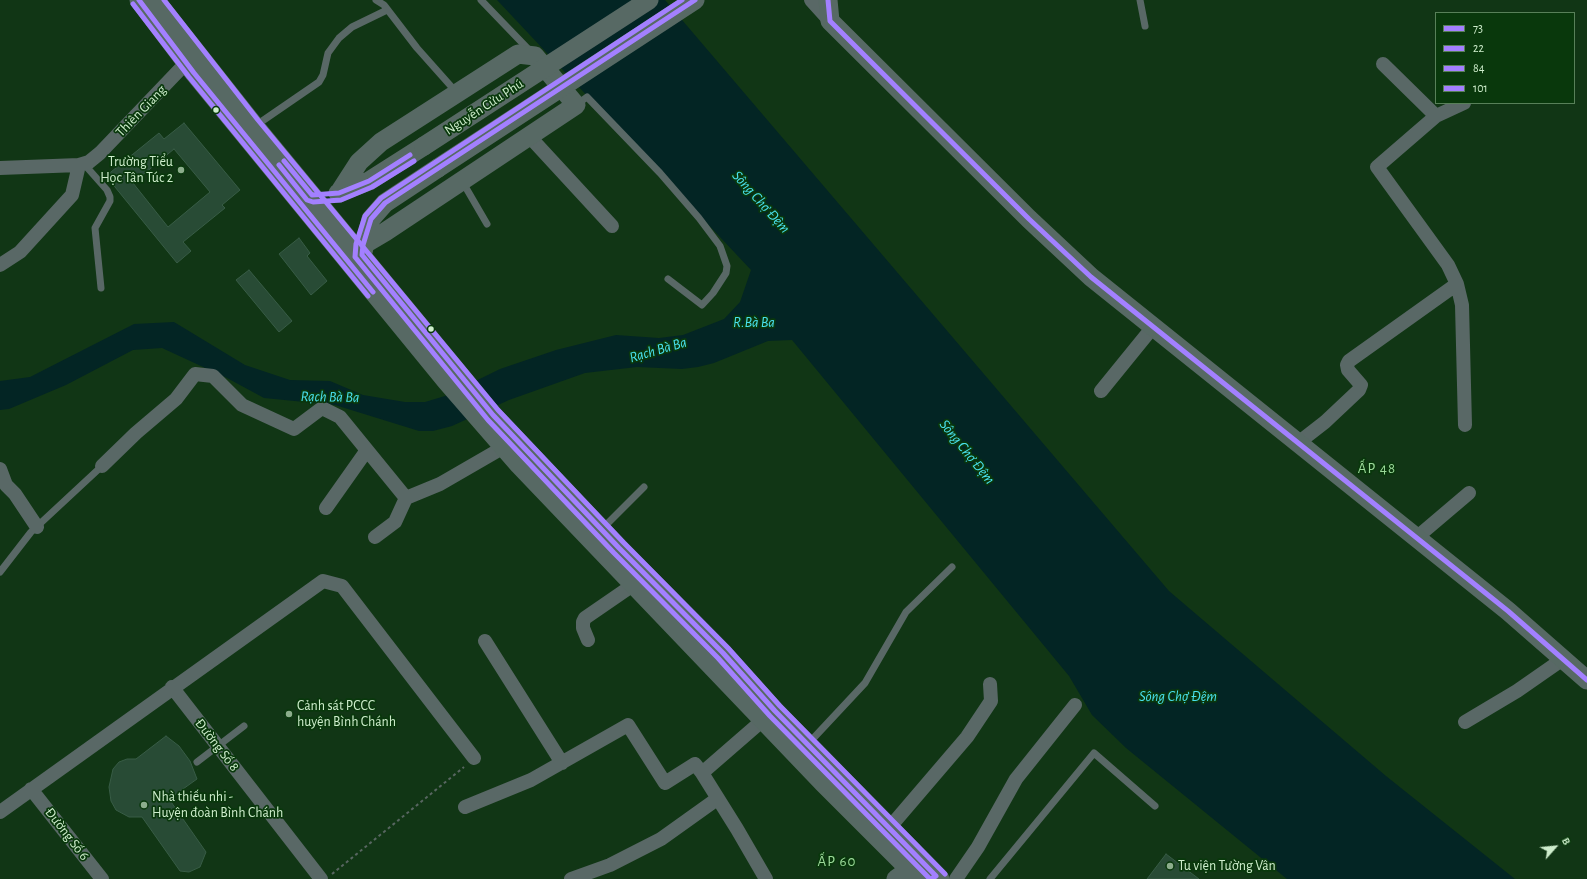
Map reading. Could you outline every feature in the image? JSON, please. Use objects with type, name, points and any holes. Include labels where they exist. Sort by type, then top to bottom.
[{"type":"main road","points":[[139,0],[186,63],[488,419],[602,530],[716,659],[763,720],[822,782],[922,874]]},
{"type":"main road","points":[[155,0],[312,195],[363,250],[452,376]]},
{"type":"main road","name":"Nguyễn Cửu Phú","points":[[312,195],[339,193],[369,181],[649,0]]},
{"type":"main road","name":"Nguyễn Cửu Phú","points":[[363,250],[371,219],[385,203],[695,0]]},
{"type":"main road","points":[[828,0],[830,21],[1029,219],[1091,277],[1508,611],[1587,680]]},
{"type":"main road","points":[[339,193],[359,162],[381,142],[518,54],[535,56],[576,105],[385,232],[363,250]]},
{"type":"main road","points":[[488,419],[504,447],[633,585],[808,744],[890,827],[922,874]]},
{"type":"street","points":[[811,0],[830,21]]},
{"type":"street","name":"Thiên Giang","points":[[81,164],[100,153],[186,63]]},
{"type":"street","points":[[1383,64],[1436,116]]},
{"type":"street","points":[[1462,104],[1436,116],[1377,167],[1448,265],[1457,284],[1462,305],[1465,425]]},
{"type":"street","points":[[529,136],[612,226]]},
{"type":"street","points":[[0,168],[81,164],[72,195],[20,252],[0,265]]},
{"type":"street","points":[[1298,443],[1325,422],[1359,390],[1361,385],[1348,370],[1347,365],[1349,361],[1457,284]]},
{"type":"street","points":[[1101,391],[1153,328]]},
{"type":"street","points":[[102,466],[136,433],[176,399],[195,374],[213,376],[242,404],[294,429],[322,408],[340,417],[406,498]]},
{"type":"street","points":[[375,537],[395,522],[406,498],[440,484],[504,447]]},
{"type":"street","points":[[326,508],[366,450]]},
{"type":"street","points":[[0,469],[6,485],[15,494],[38,527]]},
{"type":"street","points":[[1416,538],[1469,493]]},
{"type":"street","points":[[0,812],[323,581],[342,586],[474,758]]},
{"type":"street","points":[[588,640],[583,628],[585,618],[633,585]]},
{"type":"street","points":[[485,641],[562,763]]},
{"type":"street","points":[[1464,722],[1517,691],[1563,660]]},
{"type":"street","points":[[890,827],[967,737],[992,701],[990,684]]},
{"type":"street","name":"Đường Số 8","points":[[172,688],[321,879]]},
{"type":"street","points":[[956,879],[978,847],[1016,779],[1075,704]]},
{"type":"street","points":[[702,773],[763,720]]},
{"type":"street","points":[[465,807],[531,780],[628,725],[665,783],[695,764],[737,829],[766,879]]},
{"type":"street","name":"Đường Số 6","points":[[32,789],[102,879]]},
{"type":"street","points":[[571,879],[610,865],[661,839],[718,799]]},
{"type":"lane","points":[[376,0],[387,10],[417,48],[457,93]]},
{"type":"lane","points":[[481,0],[535,56]]},
{"type":"lane","points":[[1140,0],[1145,26]]},
{"type":"lane","points":[[255,126],[319,82],[323,75],[328,53],[338,38],[352,27],[387,10]]},
{"type":"lane","points":[[576,105],[587,97],[660,173],[699,218],[720,246],[727,266],[726,273],[713,293],[702,304],[668,279]]},
{"type":"lane","points":[[81,164],[107,190],[110,197],[110,201],[95,228],[101,288]]},
{"type":"lane","points":[[462,180],[488,224]]},
{"type":"lane","points":[[0,572],[38,527],[102,466]]},
{"type":"lane","points":[[602,530],[644,487]]},
{"type":"lane","points":[[808,744],[865,683],[906,612],[952,567]]},
{"type":"lane","points":[[197,762],[244,726]]},
{"type":"lane","points":[[990,879],[1094,753],[1155,806]]},
{"type":"path","points":[[326,879],[474,758]]},
{"type":"water","name":"Sông Chợ Đệm","points":[[497,0],[665,0],[1169,591],[1386,776],[1515,879],[1287,879],[1126,748],[1092,715],[1069,676],[792,340],[768,341],[714,363],[698,367],[682,369],[637,367],[585,373],[509,400],[452,426],[433,431],[419,431],[335,405],[264,398],[227,378],[162,348],[133,350],[66,385],[9,409],[0,410],[0,381],[30,377],[134,324],[174,322],[245,365],[290,380],[330,381],[363,395],[405,402],[425,402],[445,396],[500,369],[556,350],[616,335],[659,338],[683,335],[724,319],[740,302],[751,270]]},
{"type":"building","points":[[184,123],[240,190],[222,205],[225,208],[183,242],[191,251],[177,263],[106,176],[159,133],[164,139]],"holes":[[[174,149],[210,192],[168,227],[133,183]]]},
{"type":"building","points":[[299,238],[310,253],[307,256],[327,281],[311,295],[279,254]]},
{"type":"building","points":[[249,270],[292,321],[279,332],[236,280]]},
{"type":"building","name":"Nhà thiếu nhi - Huyện đoàn Bình Chánh","points":[[166,736],[179,746],[190,761],[197,779],[169,799],[206,852],[200,867],[189,872],[180,871],[142,817],[129,817],[116,810],[111,801],[109,787],[113,769],[119,762],[127,759],[136,759]]},
{"type":"building","name":"Tu viện Tường Vân","points":[[1166,854],[1199,879],[1147,879]]},
{"type":"transit line","name":"73","points":[[139,0],[194,73],[373,292]]},
{"type":"transit line","name":"84","points":[[164,0],[258,120],[498,410],[624,543],[728,648],[780,706],[945,874]]},
{"type":"transit line","name":"22","points":[[682,0],[381,198],[365,216],[356,244],[355,257],[488,420],[614,553],[718,658],[770,716],[930,879]]},
{"type":"transit line","name":"73","points":[[695,0],[385,203],[371,219],[363,245],[362,255],[493,415],[619,548],[723,653],[775,711],[936,876],[931,879]]},
{"type":"transit line","name":"101","points":[[828,0],[830,21],[1029,219],[1091,277],[1508,611],[1587,680]]},
{"type":"transit line","name":"22","points":[[133,4],[189,77],[368,296]]},
{"type":"transit line","name":"73","points":[[284,161],[312,195],[339,193],[369,181],[410,155]]},
{"type":"transit line","name":"22","points":[[279,165],[307,200],[313,202],[341,200],[372,187],[414,161]]},
{"type":"place","name":"Trường Tiểu Học Tân Túc 2","points":[[181,170]]},
{"type":"place","name":"Cảnh sát PCCC huyện Bình Chánh","points":[[289,714]]},
{"type":"place","name":"Nhà thiếu nhi - Huyện đoàn Bình Chánh","points":[[144,805]]},
{"type":"place","name":"Tu viện Tường Vân","points":[[1170,866]]},
{"type":"district","name":"ẤP 48","points":[[1377,468]]},
{"type":"district","name":"ẤP 60","points":[[837,861]]},
{"type":"water label","name":"R.Bà Ba","points":[[754,322]]},
{"type":"water label","name":"Rạch Bà Ba","points":[[658,350]]},
{"type":"water label","name":"Rạch Bà Ba","points":[[330,397]]}]
